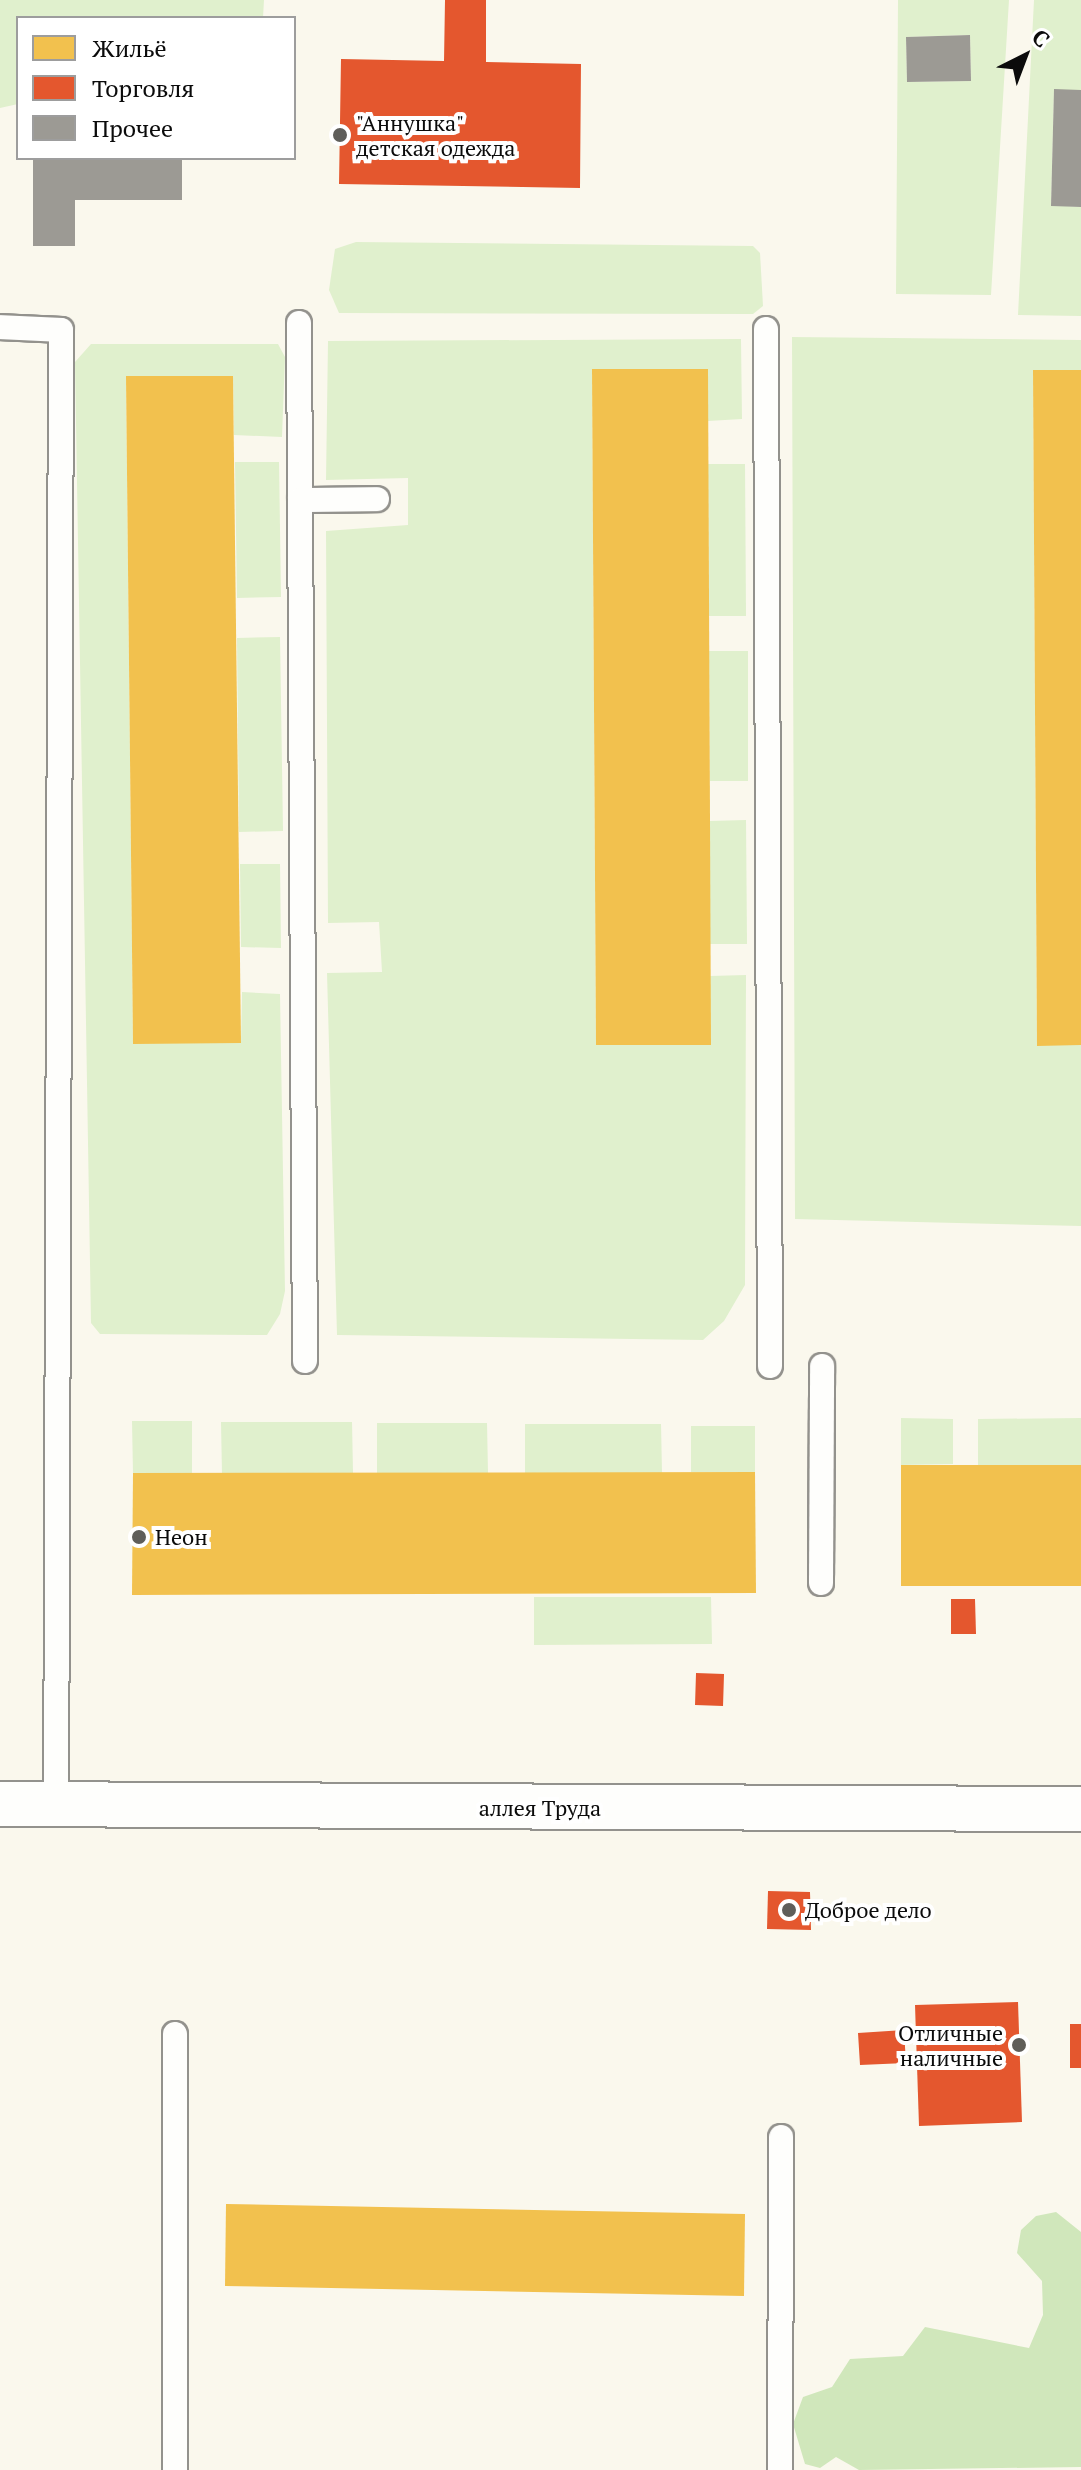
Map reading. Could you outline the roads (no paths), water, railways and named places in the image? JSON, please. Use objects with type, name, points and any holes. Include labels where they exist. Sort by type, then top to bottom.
[{"type":"street","name":"аллея Труда","points":[[0,1804],[1081,1809]]},
{"type":"lane","points":[[299,323],[305,1361]]},
{"type":"lane","points":[[0,327],[61,330],[56,1804]]},
{"type":"lane","points":[[766,329],[770,1366]]},
{"type":"lane","points":[[300,500],[377,499]]},
{"type":"lane","points":[[821,1583],[822,1366]]},
{"type":"lane","points":[[175,2034],[175,2470]]},
{"type":"lane","points":[[780,2470],[781,2137]]},
{"type":"place","name":"\"Аннушка\" детская одежда","points":[[340,135]]},
{"type":"place","name":"Неон","points":[[139,1537]]},
{"type":"place","name":"Доброе дело","points":[[789,1910]]},
{"type":"place","name":"Отличные наличные","points":[[1019,2045]]}]
